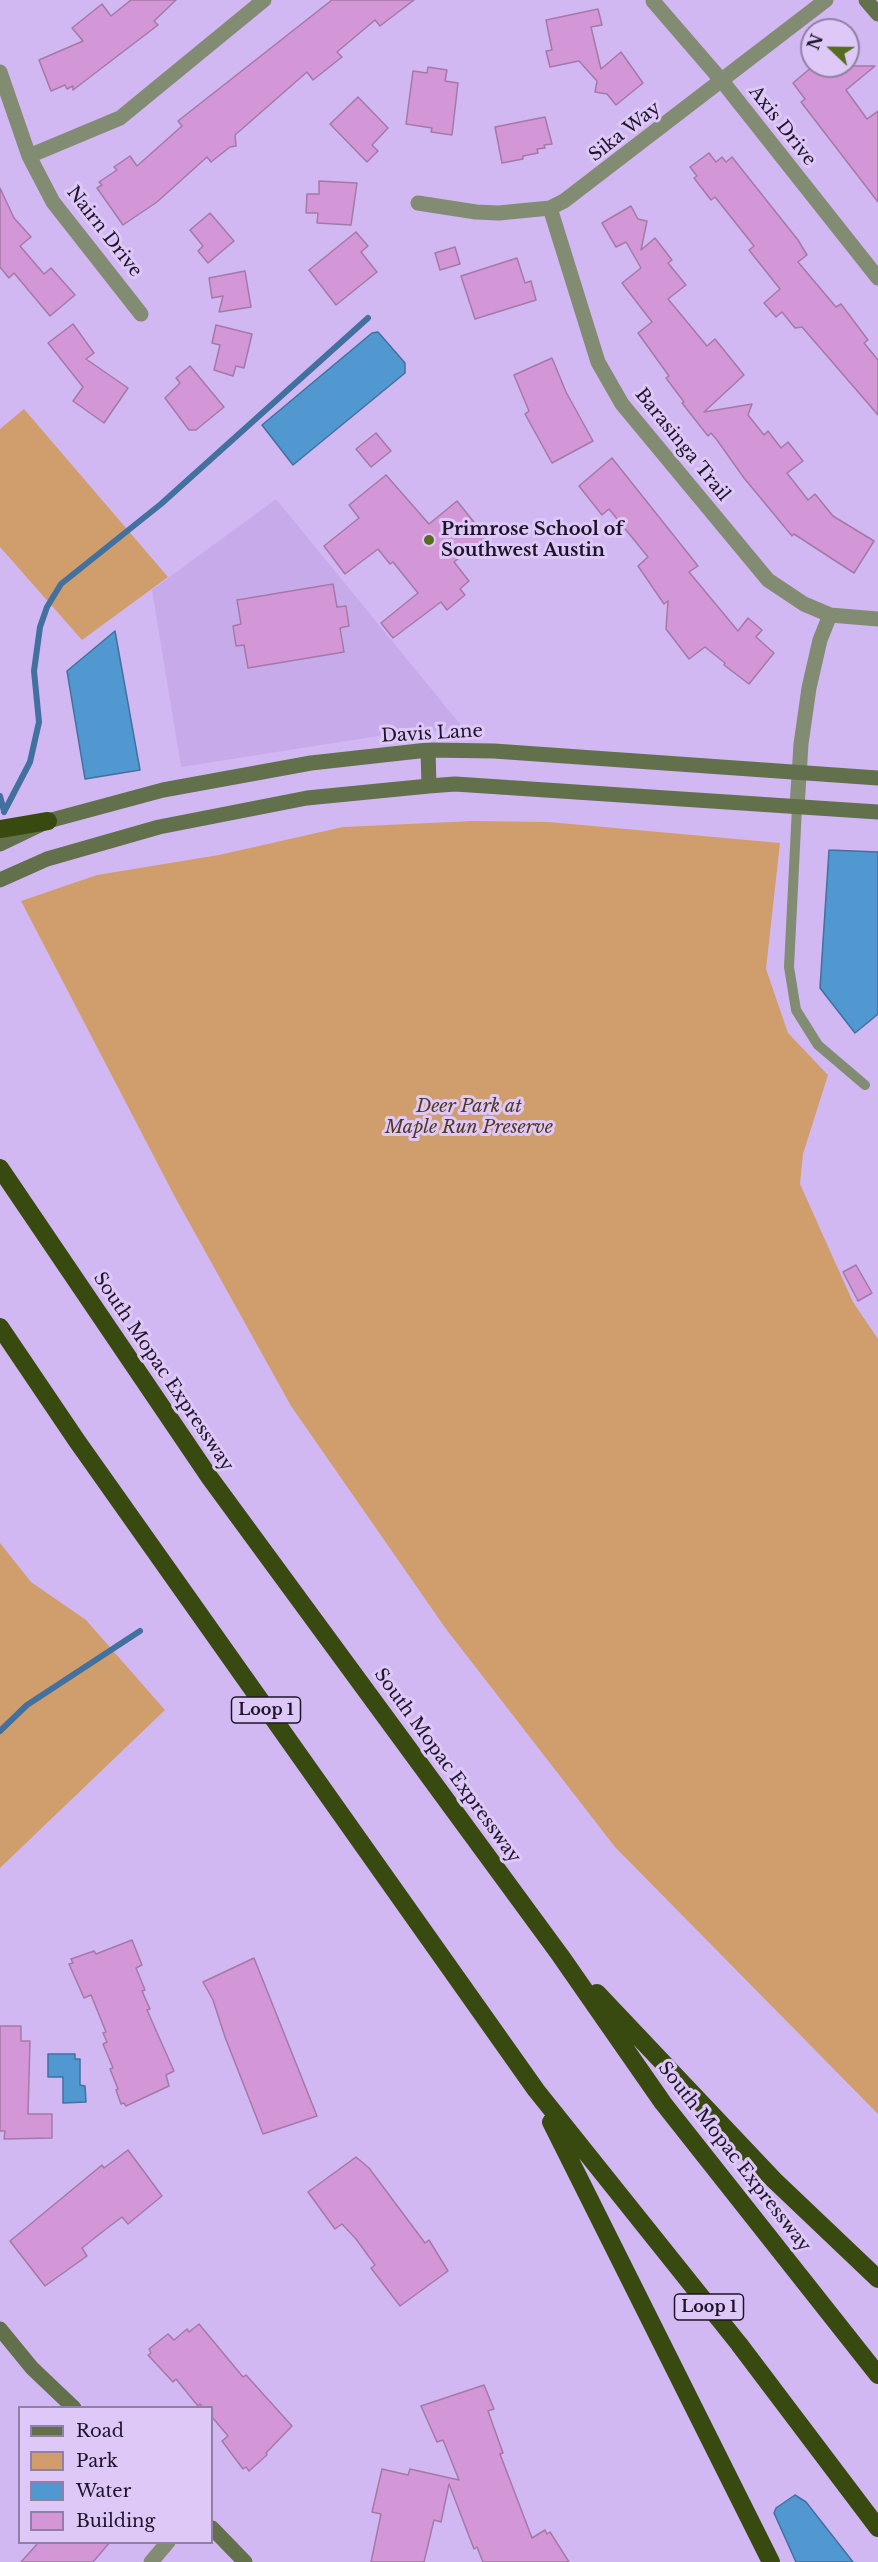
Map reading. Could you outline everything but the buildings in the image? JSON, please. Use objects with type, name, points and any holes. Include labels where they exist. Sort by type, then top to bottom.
[{"type":"highway","points":[[0,829],[48,820]]},
{"type":"highway","name":"South Mopac Expressway","points":[[0,1168],[210,1478],[560,1954],[663,2103],[878,2375]]},
{"type":"highway","name":"Loop 1","points":[[0,1327],[138,1528],[536,2090],[739,2344],[878,2528]]},
{"type":"highway","points":[[560,1954],[774,2180],[878,2279]]},
{"type":"highway","points":[[536,2090],[771,2562]]},
{"type":"main road","points":[[866,0],[878,14]]},
{"type":"main road","points":[[428,750],[429,786]]},
{"type":"main road","name":"Davis Lane","points":[[0,844],[48,820],[195,784],[311,763],[428,750],[494,751],[878,778]]},
{"type":"main road","points":[[0,880],[47,859],[159,826],[307,798],[429,786],[455,784],[878,812]]},
{"type":"main road","points":[[0,2329],[32,2368],[72,2406]]},
{"type":"main road","points":[[213,2529],[245,2562]]},
{"type":"street","points":[[29,156],[120,118],[264,0]]},
{"type":"street","name":"Sika Way","points":[[418,203],[476,212],[550,208],[574,196],[826,0]]},
{"type":"street","name":"Axis Drive","points":[[654,1],[722,81],[878,278]]},
{"type":"street","name":"Nairn Drive","points":[[0,72],[29,156],[53,202],[141,314]]},
{"type":"street","name":"Barasinga Trail","points":[[550,208],[598,362],[622,404],[754,567],[786,592],[830,615],[878,619]]},
{"type":"street","points":[[797,807],[801,744],[809,688],[820,640],[830,615]]},
{"type":"street","points":[[151,2562],[166,2544]]},
{"type":"lane","points":[[797,807],[789,967],[796,1010],[818,1045],[865,1085]]},
{"type":"shaded area","points":[[276,499],[464,729],[398,733],[181,767],[152,590]]},
{"type":"green space","points":[[24,409],[168,577],[82,640],[0,547],[0,429]]},
{"type":"green space","name":"Deer Park at Maple Run Preserve","points":[[473,821],[549,822],[780,843],[766,969],[788,1033],[828,1075],[803,1154],[800,1184],[853,1302],[878,1339],[878,2114],[615,1847],[446,1629],[291,1406],[176,1199],[21,901],[97,875],[219,855],[343,827]]},
{"type":"green space","points":[[0,1543],[31,1582],[86,1620],[165,1710],[0,1868]]},
{"type":"water","points":[[378,332],[405,363],[405,373],[293,465],[262,425],[372,333]]},
{"type":"water","points":[[115,631],[140,770],[85,779],[67,671]]},
{"type":"water","points":[[829,850],[878,852],[878,1014],[855,1033],[820,988]]},
{"type":"water","points":[[48,2054],[75,2054],[75,2059],[80,2059],[80,2085],[85,2086],[86,2102],[63,2103],[63,2077],[48,2077]]},
{"type":"water","points":[[795,2495],[806,2502],[853,2562],[796,2562],[774,2513],[776,2508]]},
{"type":"waterway","points":[[4,812],[30,762],[39,722],[34,671],[40,627],[47,607],[61,584],[161,504],[368,318]]},
{"type":"waterway","points":[[0,796],[4,811]]},
{"type":"waterway","points":[[0,1731],[27,1705],[140,1631]]},
{"type":"place","name":"Primrose School of Southwest Austin","points":[[429,540]]}]
